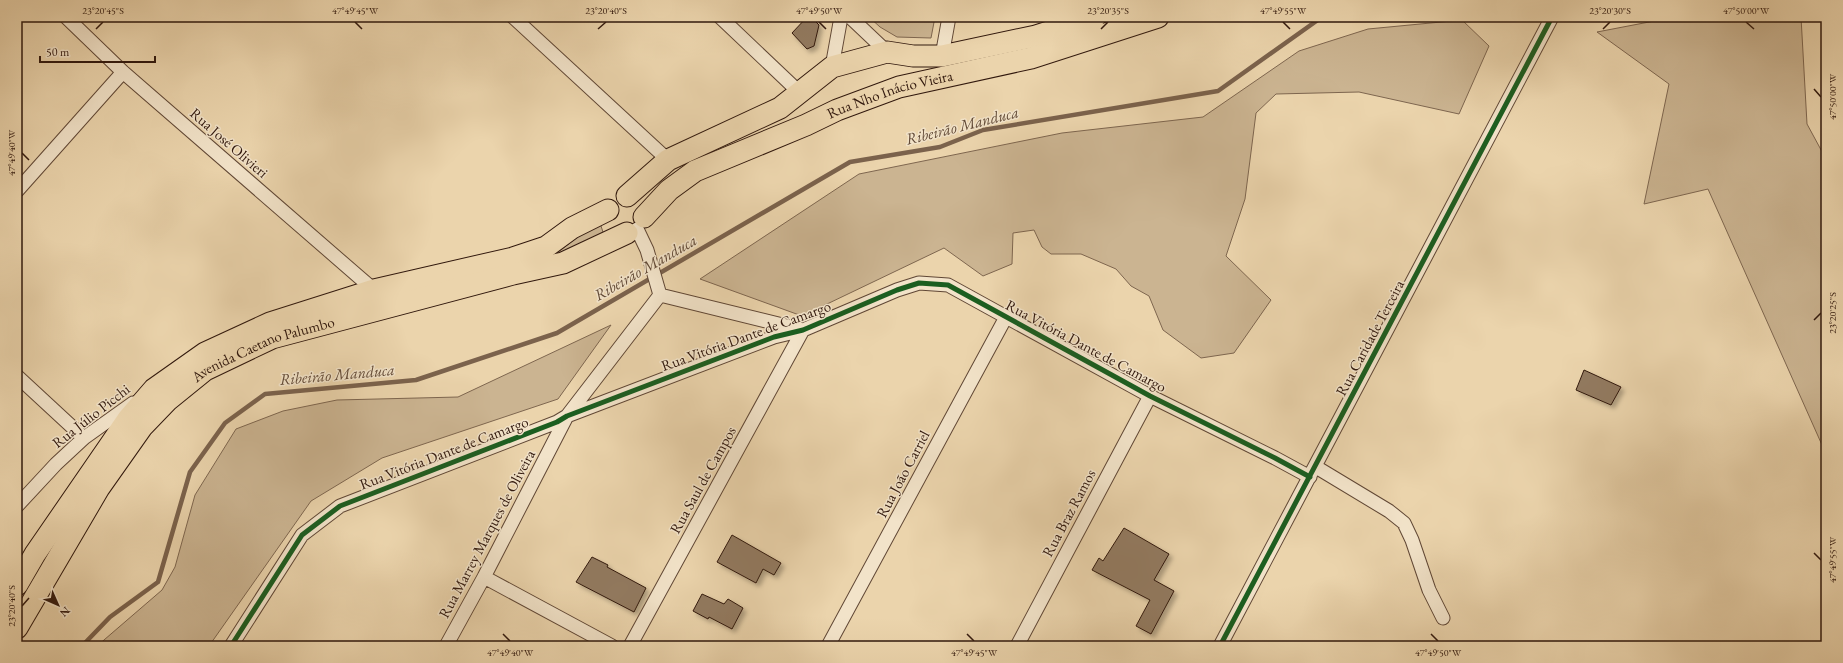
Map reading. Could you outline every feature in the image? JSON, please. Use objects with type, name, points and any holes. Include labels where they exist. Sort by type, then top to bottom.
[{"type":"main road","name":"Rua Nho Inácio Vieira","points":[[627,196],[668,160],[780,108],[832,67],[887,52],[913,56],[942,56],[1036,36],[1095,17]]},
{"type":"main road","name":"Rua Nho Inácio Vieira","points":[[636,226],[669,190],[696,171],[806,126],[837,110],[899,87],[1031,58],[1158,17]]},
{"type":"main road","points":[[887,52],[893,58],[897,69],[899,87]]},
{"type":"main road","points":[[627,196],[633,198],[641,205],[636,226],[621,233],[611,226],[608,220],[608,210],[616,199],[627,196]]},
{"type":"main road","name":"Avenida Caetano Palumbo","points":[[17,585],[35,554],[128,419],[154,389],[205,353],[263,326],[374,290],[513,258],[546,247],[572,228],[608,210]]},
{"type":"main road","name":"Avenida Caetano Palumbo","points":[[17,628],[98,488],[142,427],[168,400],[205,370],[272,338],[513,274],[563,263],[636,226]]},
{"type":"street","name":"Rua José Olivieri","points":[[66,17],[123,72],[374,290]]},
{"type":"street","points":[[513,17],[668,160]]},
{"type":"street","points":[[720,17],[799,92]]},
{"type":"street","points":[[832,67],[841,17]]},
{"type":"street","points":[[850,17],[887,52]]},
{"type":"street","points":[[942,56],[950,17]]},
{"type":"street","name":"Rua Caridade Terceira","points":[[1220,646],[1552,17]]},
{"type":"street","points":[[19,185],[123,72]]},
{"type":"street","points":[[636,226],[647,250],[658,289],[803,330]]},
{"type":"street","name":"Rua Vitória Dante de Camargo","points":[[231,646],[302,535],[340,506],[557,422],[567,416],[774,337],[803,330],[897,290],[919,283],[948,285],[1150,396],[1275,458],[1313,472],[1388,511],[1404,523],[1412,540],[1429,590],[1444,618]]},
{"type":"street","name":"Rua Marrey Marques de Oliveira","points":[[446,646],[484,577],[567,416],[658,289]]},
{"type":"street","name":"Rua João Carriel","points":[[828,646],[1006,317]]},
{"type":"street","name":"Rua Saul de Campos","points":[[630,646],[803,330]]},
{"type":"street","points":[[17,376],[84,438]]},
{"type":"street","name":"Rua Júlio Picchi","points":[[17,506],[56,464],[84,438],[154,389]]},
{"type":"street","name":"Rua Braz Ramos","points":[[1017,646],[1150,396]]},
{"type":"street","points":[[484,577],[612,646]]},
{"type":"shaded area","points":[[869,17],[935,17],[931,38],[897,37],[880,27]]},
{"type":"shaded area","points":[[1675,17],[1801,17],[1807,124],[1826,159],[1826,454],[1708,189],[1644,204],[1669,84],[1597,32]]},
{"type":"shaded area","points":[[1462,20],[1489,46],[1459,114],[1359,92],[1276,94],[1256,113],[1245,199],[1226,256],[1271,300],[1234,353],[1201,358],[1163,330],[1149,296],[1131,286],[1116,269],[1081,254],[1051,254],[1042,247],[1034,230],[1013,233],[1012,264],[983,276],[944,248],[802,316],[700,279],[859,174],[1062,133],[1203,117],[1299,51],[1368,29]]},
{"type":"shaded area","points":[[599,220],[603,232],[607,236],[545,259],[557,253]]},
{"type":"shaded area","points":[[611,325],[558,399],[382,458],[311,501],[209,646],[97,646],[162,590],[175,567],[195,495],[236,429],[283,411],[337,400],[458,397]]},
{"type":"building","points":[[807,17],[811,17],[819,25],[814,46],[807,49],[792,33]]},
{"type":"building","points":[[1584,370],[1621,387],[1611,405],[1576,390]]},
{"type":"building","points":[[1124,528],[1169,554],[1154,580],[1174,591],[1151,634],[1136,626],[1150,600],[1092,570],[1099,558],[1103,561]]},
{"type":"building","points":[[732,535],[781,563],[774,575],[763,569],[756,583],[717,562]]},
{"type":"building","points":[[592,557],[608,565],[607,567],[646,588],[634,612],[576,582]]},
{"type":"building","points":[[702,594],[724,604],[728,599],[743,608],[732,629],[709,617],[708,619],[693,611]]},
{"type":"waterway","name":"Ribeirão Manduca","points":[[82,646],[110,617],[158,582],[190,472],[225,423],[265,394],[416,380],[557,333],[850,162],[940,147],[983,130],[1218,91],[1322,17]]},
{"type":"cycle path","points":[[1220,646],[1552,17]]},
{"type":"cycle path","points":[[231,646],[302,535],[340,506],[557,422],[567,416],[774,337],[803,330],[897,290],[919,283],[948,285],[1150,396],[1310,477]]}]
